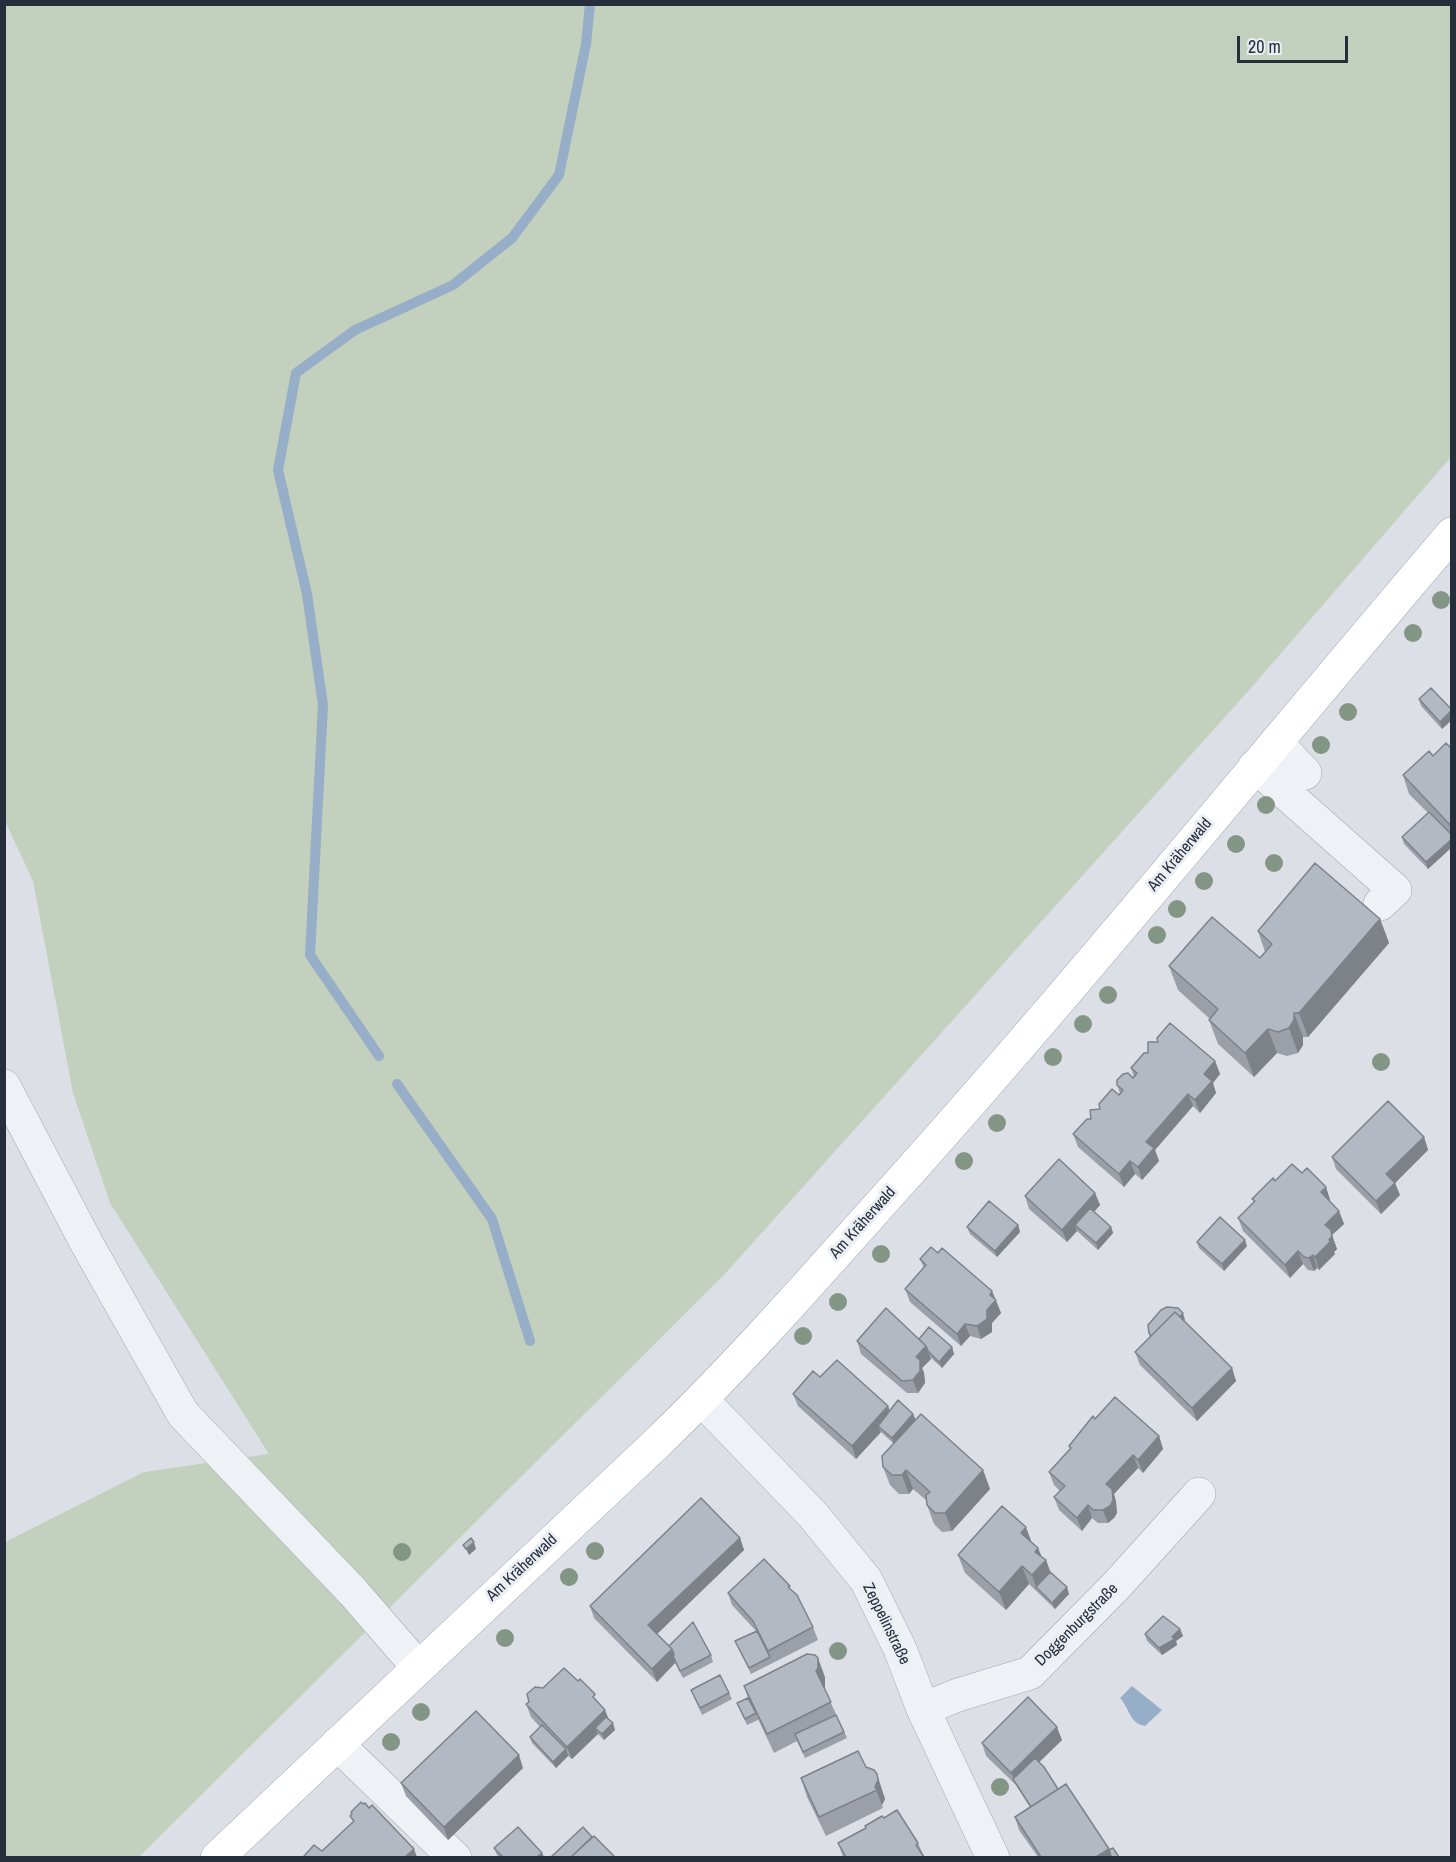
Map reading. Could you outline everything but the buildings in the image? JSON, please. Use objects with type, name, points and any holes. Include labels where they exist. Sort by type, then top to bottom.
[{"type":"main road","name":"Am Kräherwald","points":[[217,1857],[702,1400],[751,1348],[978,1095],[1452,534]]},
{"type":"street","points":[[1266,754],[1305,773]]},
{"type":"street","points":[[1266,754],[1395,890],[1380,904]]},
{"type":"street","points":[[4,1086],[87,1244],[183,1414],[353,1592],[418,1667]]},
{"type":"street","name":"Zeppelinstraße","points":[[702,1400],[813,1515],[866,1580],[900,1649],[923,1709],[993,1857]]},
{"type":"street","name":"Doggenburgstraße","points":[[923,1709],[958,1695],[1030,1674],[1116,1586],[1199,1494]]},
{"type":"street","points":[[337,1744],[455,1857]]},
{"type":"green space","points":[[5,5],[1451,5],[1451,457],[1251,688],[723,1276],[139,1857],[5,1858],[5,1542],[144,1472],[269,1454],[110,1203],[73,1093],[33,881],[5,821]]},
{"type":"water","points":[[1132,1686],[1162,1710],[1145,1726],[1133,1719],[1120,1698]]},
{"type":"waterway","points":[[379,1056],[310,955],[323,705],[307,594],[278,470],[296,373],[355,330],[453,285],[512,238],[559,175],[586,44],[590,4]]},
{"type":"waterway","points":[[397,1084],[492,1219],[530,1341]]}]
